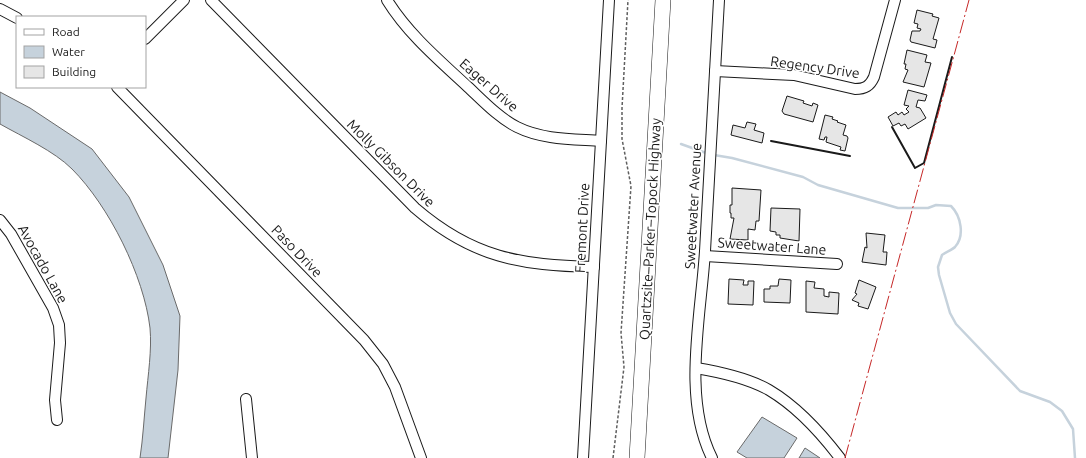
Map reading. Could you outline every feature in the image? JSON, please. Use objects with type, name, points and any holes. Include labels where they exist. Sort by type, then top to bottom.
[{"type":"highway","name":"Quartzsite–Parker–Topock Highway","points":[[637,458],[663,0]]},
{"type":"street","points":[[146,38],[184,0]]},
{"type":"street","name":"Molly Gibson Drive","points":[[211,0],[415,208],[433,224],[466,244],[489,254],[548,266],[594,267]]},
{"type":"street","name":"Eager Drive","points":[[387,0],[406,27],[422,44],[495,111],[518,127],[559,138],[601,141]]},
{"type":"street","name":"Fremont Drive","points":[[583,458],[609,0]]},
{"type":"street","name":"Sweetwater Avenue","points":[[712,458],[706,444],[698,413],[696,368],[705,256],[719,0]]},
{"type":"street","name":"Regency Drive","points":[[715,71],[794,75],[855,89],[862,89],[871,84],[874,77],[895,0]]},
{"type":"street","points":[[0,9],[16,17]]},
{"type":"street","name":"Paso Drive","points":[[118,88],[364,340],[383,364],[395,387],[421,458]]},
{"type":"street","name":"Avocado Lane","points":[[0,220],[11,234],[53,308],[59,325],[60,343],[55,400],[57,420]]},
{"type":"street","name":"Sweetwater Lane","points":[[705,256],[837,264]]},
{"type":"street","points":[[696,368],[733,376],[769,390],[801,416],[840,458]]},
{"type":"street","points":[[246,399],[252,458]]},
{"type":"path","points":[[613,458],[624,367],[621,333],[631,186],[622,139],[622,108],[628,0]]},
{"type":"water","points":[[0,92],[30,108],[92,149],[129,197],[163,265],[180,316],[178,370],[168,458],[140,458],[150,363],[150,328],[140,286],[123,243],[99,202],[86,184],[65,162],[47,150],[0,124]]},
{"type":"water","points":[[762,417],[797,438],[784,458],[747,458],[737,452]]},
{"type":"water","points":[[805,448],[820,458],[799,458]]},
{"type":"building","points":[[917,10],[933,14],[932,16],[939,18],[933,39],[937,40],[935,48],[911,42],[910,40],[912,31],[920,31],[921,29],[917,28],[918,24],[914,23]]},
{"type":"building","points":[[907,50],[927,55],[925,62],[931,63],[924,87],[903,82],[908,70],[905,69],[906,64],[904,64]]},
{"type":"building","points":[[908,90],[927,95],[925,101],[918,100],[916,107],[920,108],[926,118],[908,129],[905,124],[901,126],[899,123],[893,126],[888,117],[896,112],[898,115],[902,112],[904,115],[909,112],[906,109],[909,106],[904,105]]},
{"type":"building","points":[[787,96],[804,101],[803,103],[812,106],[813,103],[818,105],[813,122],[784,114],[782,111]]},
{"type":"building","points":[[825,115],[833,117],[832,119],[846,125],[843,135],[847,136],[848,138],[845,151],[840,150],[841,147],[826,142],[827,137],[825,137],[824,140],[819,139]]},
{"type":"building","points":[[747,122],[756,124],[754,130],[764,133],[762,143],[731,135],[733,125],[745,128]]},
{"type":"building","points":[[732,188],[761,190],[759,221],[756,221],[755,230],[748,229],[748,240],[730,239],[734,218],[731,218],[730,213],[730,205],[732,205]]},
{"type":"building","points":[[771,208],[800,209],[799,241],[780,238],[780,235],[776,235],[776,232],[770,231]]},
{"type":"building","points":[[866,233],[885,235],[883,252],[887,252],[886,265],[862,262],[865,247],[867,248]]},
{"type":"building","points":[[729,279],[744,280],[743,285],[748,285],[748,281],[754,281],[753,305],[728,304]]},
{"type":"building","points":[[779,279],[791,280],[790,303],[764,302],[764,289],[770,289],[770,286],[778,286]]},
{"type":"building","points":[[859,280],[876,287],[868,309],[858,306],[859,303],[852,300],[857,294],[855,293]]},
{"type":"building","points":[[806,281],[815,282],[814,288],[824,289],[824,296],[829,297],[829,292],[839,293],[838,314],[806,312]]},
{"type":"waterway","points":[[681,144],[709,154]]},
{"type":"waterway","points":[[714,155],[732,158],[803,177],[818,185],[898,208],[928,208],[936,205],[951,206],[959,220],[961,232],[960,237],[955,247],[942,255],[938,267],[950,313],[956,324],[1020,391],[1050,402],[1062,411],[1073,429],[1075,458]]},
{"type":"wall","points":[[892,127],[915,168],[924,163],[952,57]]},
{"type":"wall","points":[[771,141],[850,156]]},
{"type":"power","points":[[845,458],[969,0]]}]
